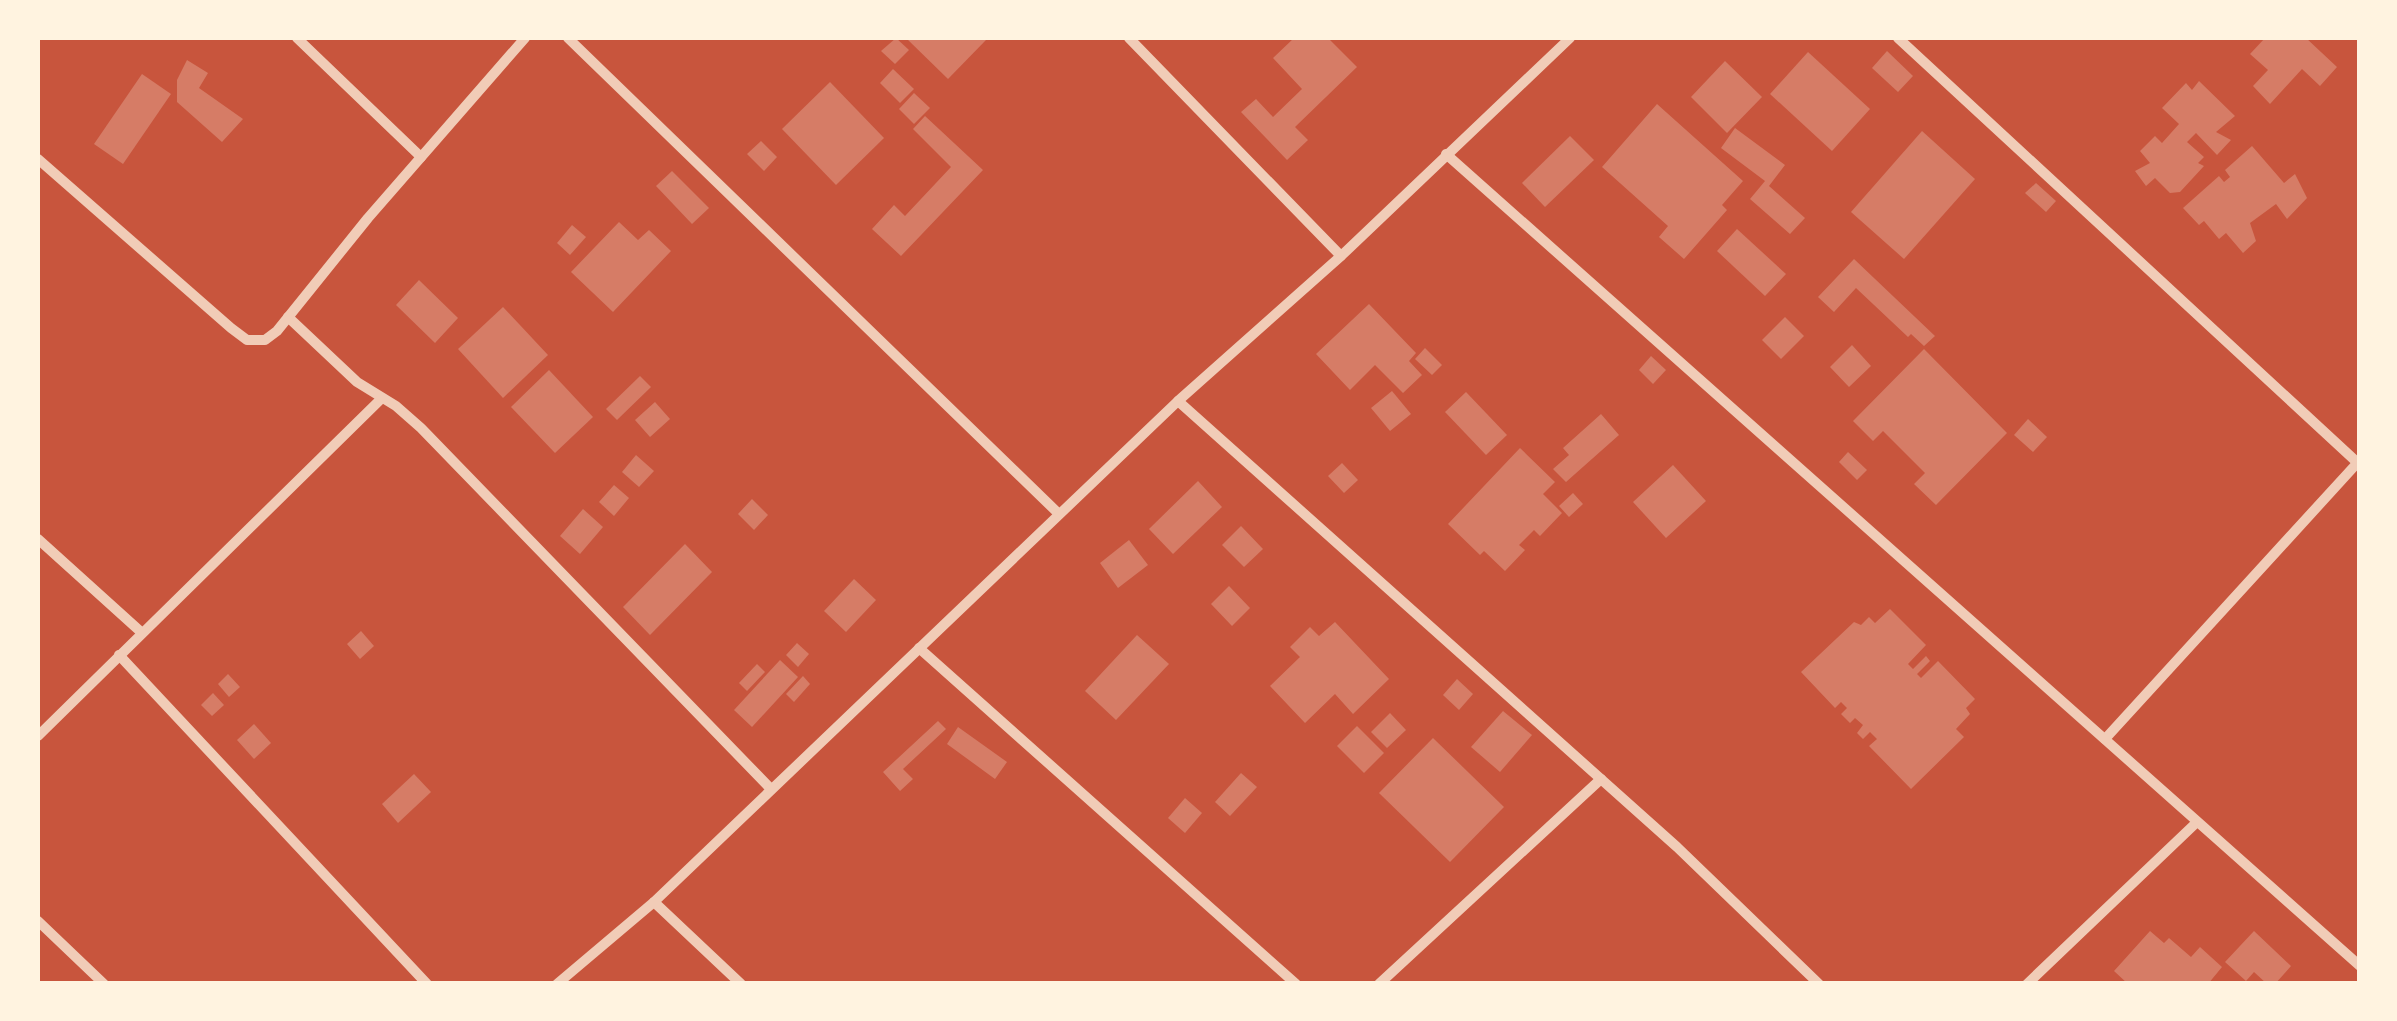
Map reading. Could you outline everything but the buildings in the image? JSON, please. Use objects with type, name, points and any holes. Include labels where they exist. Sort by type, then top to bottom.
[{"type":"street","points":[[297,38],[421,156]]},
{"type":"street","points":[[38,159],[247,340],[266,340],[526,38]]},
{"type":"street","points":[[568,38],[1059,514]]},
{"type":"street","points":[[1129,38],[1341,256]]},
{"type":"street","points":[[557,984],[654,902],[1178,400],[1341,256],[1570,38]]},
{"type":"street","points":[[1898,38],[2359,462],[2105,738]]},
{"type":"street","points":[[1446,154],[2360,966]]},
{"type":"street","points":[[288,317],[357,382],[396,406],[420,428],[771,790]]},
{"type":"street","points":[[38,736],[382,398]]},
{"type":"street","points":[[1178,400],[1677,847],[1819,984]]},
{"type":"street","points":[[38,538],[140,632]]},
{"type":"street","points":[[919,648],[1296,984]]},
{"type":"street","points":[[119,655],[427,984]]},
{"type":"street","points":[[1378,984],[1602,780]]},
{"type":"street","points":[[2027,984],[2198,822]]},
{"type":"street","points":[[654,902],[741,984]]},
{"type":"street","points":[[38,921],[104,984]]}]
